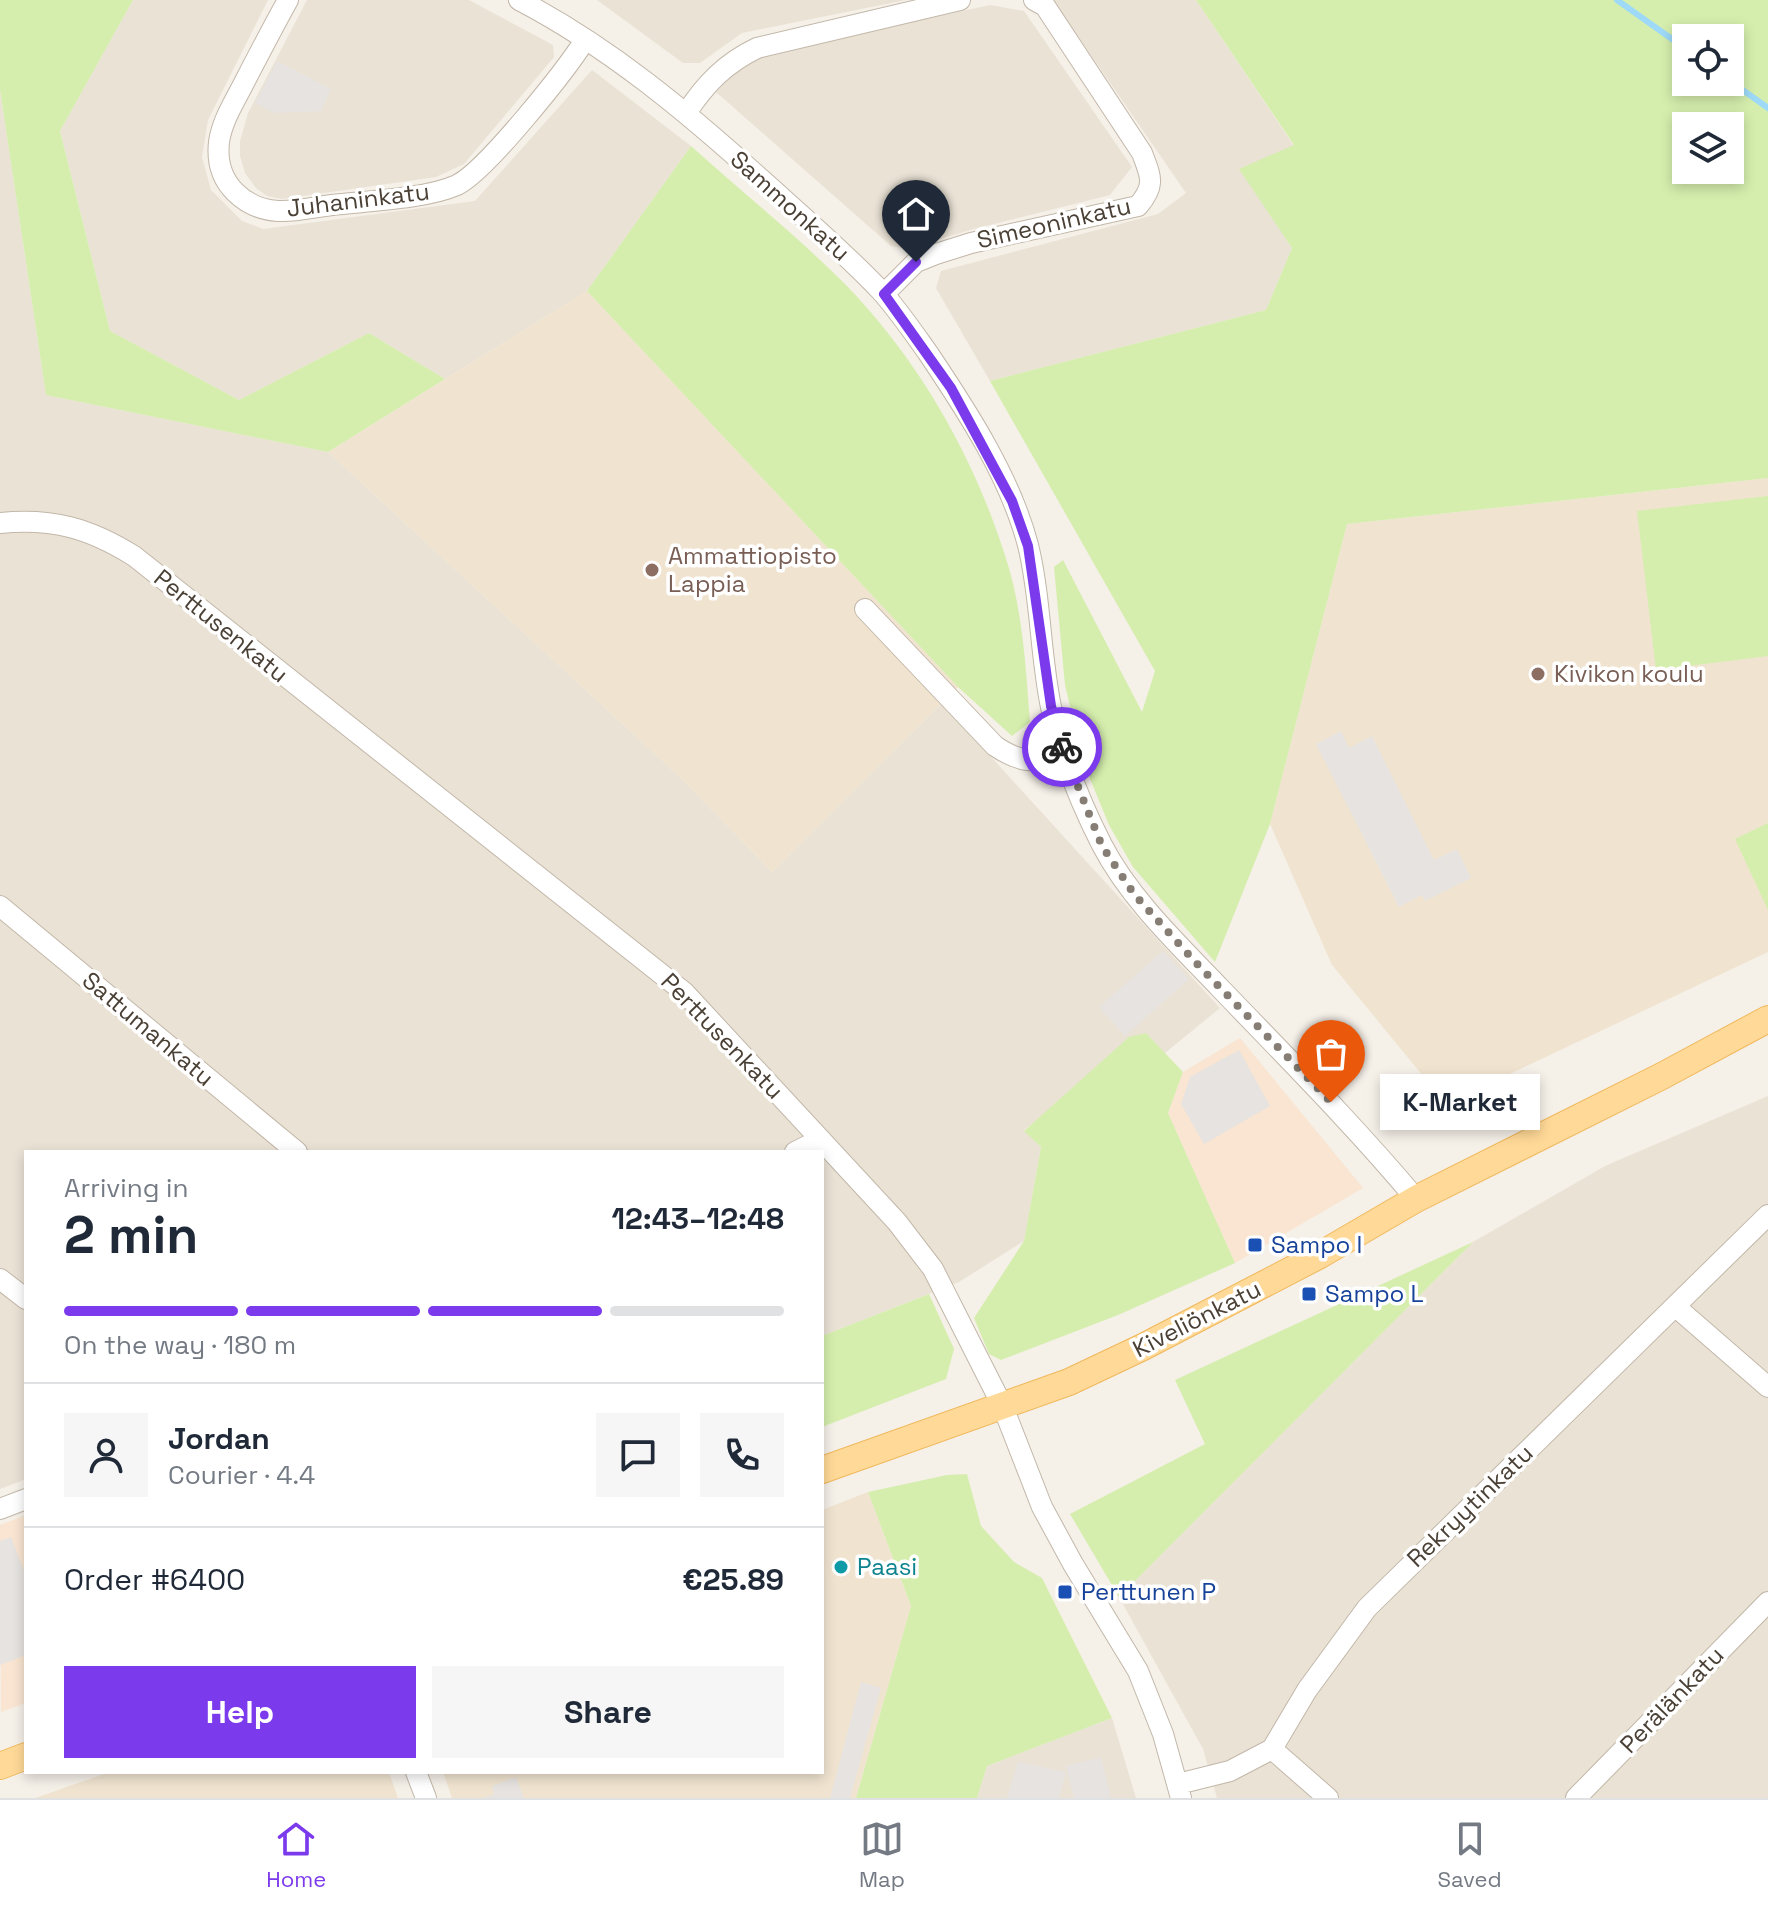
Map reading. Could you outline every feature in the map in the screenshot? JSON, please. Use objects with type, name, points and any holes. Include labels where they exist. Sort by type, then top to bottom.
[{"type":"main road","name":"Kiveliönkatu","points":[[824,1469],[1069,1382],[1239,1299],[1416,1199],[1768,1019]]},
{"type":"main road","points":[[0,1766],[24,1757]]},
{"type":"street","name":"Juhaninkatu","points":[[288,0],[230,111],[219,143],[220,168],[231,188],[252,205],[270,210],[287,211],[381,199],[436,191],[458,184],[480,168],[571,62],[585,40]]},
{"type":"street","name":"Sammonkatu","points":[[519,0],[585,40],[687,112],[884,294],[951,388],[1012,501],[1028,546],[1051,706],[1064,757],[1102,846],[1134,894],[1347,1120],[1416,1199]]},
{"type":"street","points":[[687,112],[712,79],[733,60],[757,48],[960,0]]},
{"type":"street","name":"Simeoninkatu","points":[[884,294],[916,262],[936,254],[971,243],[1138,206],[1149,193],[1151,178],[1142,153],[1045,6],[1034,0]]},
{"type":"street","name":"Perttusenkatu","points":[[0,523],[25,521],[63,525],[99,535],[134,556],[684,992],[897,1222],[933,1269],[1003,1407],[1042,1507],[1138,1671],[1163,1734],[1179,1791]]},
{"type":"street","points":[[865,609],[995,746],[1015,759],[1033,762],[1064,757]]},
{"type":"street","name":"Sattumankatu","points":[[0,906],[295,1150]]},
{"type":"street","points":[[799,1150],[819,1140]]},
{"type":"street","name":"Rekryytinkatu","points":[[1179,1791],[1237,1769],[1272,1749],[1307,1690],[1367,1608],[1768,1215]]},
{"type":"street","points":[[0,1279],[24,1297]]},
{"type":"street","points":[[1676,1307],[1768,1387]]},
{"type":"street","points":[[0,1509],[24,1500]]},
{"type":"street","name":"Perälänkatu","points":[[1576,1798],[1768,1602]]},
{"type":"street","points":[[1272,1749],[1328,1798]]},
{"type":"street","points":[[417,1774],[426,1798]]},
{"type":"shaded area","points":[[133,0],[268,0],[208,120],[202,157],[211,190],[242,221],[263,229],[475,201],[592,70],[691,146],[587,291],[445,379],[369,333],[239,400],[110,331],[60,131]]},
{"type":"shaded area","points":[[307,0],[469,0],[553,45],[554,57],[464,164],[436,177],[281,199],[267,196],[256,188],[245,173],[240,141],[248,113]]},
{"type":"shaded area","points":[[597,0],[906,0],[742,33],[700,63],[683,63]]},
{"type":"shaded area","points":[[1053,0],[1196,0],[1294,146],[1240,169],[1292,248],[1266,310],[990,381],[936,288],[941,271],[1158,214],[1186,193]]},
{"type":"shaded area","points":[[990,5],[1024,11],[1132,167],[1110,195],[907,249],[891,246],[716,92],[740,67],[770,53]]},
{"type":"shaded area","points":[[277,61],[331,89],[321,111],[274,113],[255,103]]},
{"type":"shaded area","points":[[0,90],[46,395],[328,452],[683,780],[772,872],[942,703],[1220,1008],[1165,1053],[1146,1034],[1024,1130],[1041,1147],[1024,1241],[959,1282],[824,1335],[824,1150],[24,1150],[24,1480],[0,1489]]},
{"type":"shaded area","name":"Ammattiopisto Lappia","points":[[587,291],[958,687],[772,872],[683,780],[328,452]]},
{"type":"shaded area","name":"Kivikon koulu","points":[[1768,478],[1768,952],[1446,1104],[1332,965],[1270,824],[1347,524]]},
{"type":"shaded area","points":[[1341,731],[1349,748],[1372,736],[1434,860],[1457,849],[1471,878],[1425,901],[1422,895],[1399,907],[1316,744]]},
{"type":"shaded area","points":[[1163,951],[1189,979],[1125,1036],[1099,1007]]},
{"type":"shaded area","points":[[1240,1038],[1363,1188],[1235,1263],[1168,1113],[1183,1072]]},
{"type":"shaded area","points":[[1239,1050],[1270,1106],[1204,1144],[1181,1104],[1190,1077]]},
{"type":"shaded area","points":[[1768,1096],[1768,1798],[1217,1798],[1203,1749],[1119,1597],[1473,1242],[1605,1166]]},
{"type":"shaded area","points":[[868,1492],[911,1606],[856,1798],[452,1798],[444,1774],[824,1774],[824,1509]]},
{"type":"shaded area","points":[[24,1516],[24,1704],[1,1712],[0,1525]]},
{"type":"shaded area","points":[[11,1537],[24,1571],[24,1656],[0,1665],[0,1541]]},
{"type":"shaded area","points":[[861,1682],[881,1688],[850,1798],[830,1798]]},
{"type":"shaded area","points":[[1112,1718],[1136,1798],[977,1798],[987,1766]]},
{"type":"shaded area","points":[[1101,1757],[1111,1798],[1074,1798],[1066,1766]]},
{"type":"shaded area","points":[[1018,1762],[1066,1772],[1059,1798],[1007,1798]]},
{"type":"shaded area","points":[[104,1774],[390,1774],[398,1798],[35,1798]]},
{"type":"shaded area","points":[[516,1777],[524,1798],[483,1798],[494,1794],[492,1786]]},
{"type":"green space","points":[[0,0],[133,0],[60,131],[110,331],[239,400],[369,333],[445,379],[328,452],[46,395],[0,90]]},
{"type":"green space","points":[[1196,0],[1768,0],[1768,478],[1347,524],[1270,824],[1215,962],[1133,867],[1109,825],[1084,764],[1065,685],[1054,567],[1063,560],[1142,712],[1155,671],[990,381],[1266,310],[1292,248],[1239,169],[1294,145]]},
{"type":"green space","points":[[691,146],[789,231],[873,314],[922,380],[963,451],[995,527],[1017,603],[1030,722],[1012,736],[958,687],[587,291]]},
{"type":"green space","points":[[1768,496],[1768,656],[1656,670],[1637,511]]},
{"type":"green space","points":[[1768,823],[1768,910],[1735,839]]},
{"type":"green space","points":[[1146,1033],[1183,1072],[1168,1113],[1235,1263],[1118,1315],[1001,1360],[989,1354],[974,1318],[1024,1241],[1041,1147],[1024,1131],[1129,1037]]},
{"type":"green space","points":[[1473,1242],[1119,1597],[1070,1514],[1205,1444],[1175,1380]]},
{"type":"green space","points":[[929,1294],[954,1349],[946,1379],[824,1426],[824,1335]]},
{"type":"green space","points":[[967,1474],[981,1526],[1014,1562],[1042,1578],[1112,1718],[987,1766],[977,1798],[856,1798],[911,1606],[868,1492],[947,1475]]},
{"type":"waterway","points":[[1617,0],[1672,39]]},
{"type":"waterway","points":[[1744,91],[1768,108]]},
{"type":"way so far","points":[[1062,747],[1102,846],[1134,894],[1331,1102]]},
{"type":"place","name":"Ammattiopisto Lappia","points":[[652,570]]},
{"type":"place","name":"Kivikon koulu","points":[[1538,674]]},
{"type":"place","name":"K-Market","points":[[1331,1102]]},
{"type":"place","name":"Sampo I","points":[[1255,1245]]},
{"type":"place","name":"Sampo L","points":[[1309,1294]]},
{"type":"place","name":"Paasi","points":[[841,1567]]},
{"type":"place","name":"Perttunen P","points":[[1065,1592]]},
{"type":"route","points":[[916,262],[884,294],[951,388],[990,455],[1012,501],[1028,546],[1051,706],[1062,747]]}]
